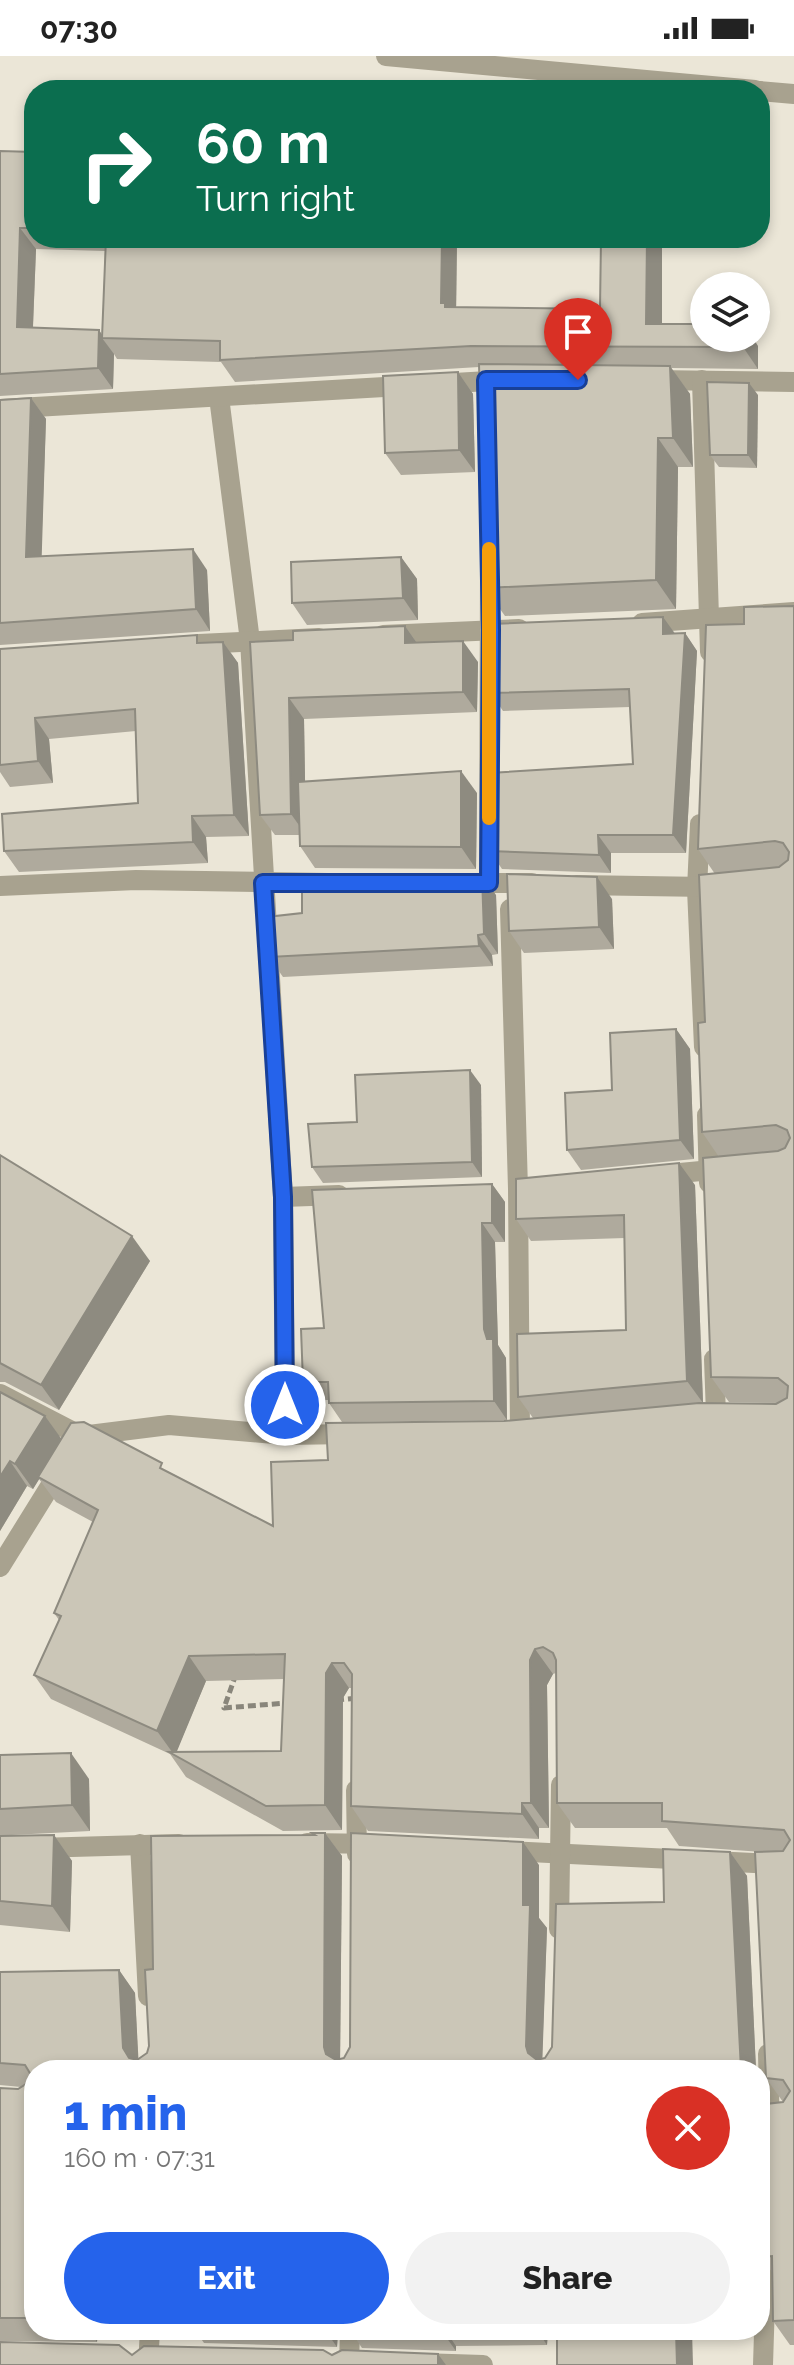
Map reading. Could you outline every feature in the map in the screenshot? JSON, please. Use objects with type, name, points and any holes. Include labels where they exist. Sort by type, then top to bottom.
[{"type":"street","points":[[386,56],[648,80]]},
{"type":"street","points":[[770,91],[794,94]]},
{"type":"street","points":[[0,409],[219,397],[486,388],[532,380]]},
{"type":"street","points":[[640,380],[794,382]]},
{"type":"street","points":[[702,380],[712,620],[709,668]]},
{"type":"street","points":[[219,397],[250,641],[283,1197],[285,1435]]},
{"type":"street","points":[[489,552],[499,883],[518,1189],[520,1433]]},
{"type":"street","points":[[617,625],[794,612]]},
{"type":"street","points":[[172,646],[538,628]]},
{"type":"street","points":[[701,810],[697,889],[704,1061]]},
{"type":"street","points":[[0,886],[136,880],[353,883]]},
{"type":"street","points":[[444,883],[697,889],[724,886]]},
{"type":"street","points":[[706,1092],[710,1201]]},
{"type":"street","points":[[645,1176],[737,1168]]},
{"type":"street","points":[[283,1197],[361,1194]]},
{"type":"street","points":[[714,1338],[716,1416]]},
{"type":"street","points":[[0,1394],[81,1436],[169,1425],[285,1435],[379,1434]]},
{"type":"street","points":[[0,1567],[81,1436]]},
{"type":"street","points":[[559,1947],[561,1762]]},
{"type":"street","points":[[356,1771],[356,1873]]},
{"type":"street","points":[[279,1843],[404,1845]]},
{"type":"street","points":[[140,1844],[149,2010]]},
{"type":"street","points":[[0,1849],[202,1844]]},
{"type":"street","points":[[483,1850],[759,1870],[794,1865]]},
{"type":"street","points":[[766,2060],[767,2036]]},
{"type":"street","points":[[770,2114],[794,2116]]},
{"type":"street","points":[[349,2362],[350,2340]]},
{"type":"street","points":[[763,2365],[764,2340]]},
{"type":"street","points":[[394,2363],[483,2365]]},
{"type":"path","points":[[238,1668],[224,1708],[297,1703]]},
{"type":"path","points":[[327,1701],[372,1698]]},
{"type":"building","points":[[0,151],[24,152],[24,228],[20,228],[17,327],[99,330],[98,368],[0,374]]},
{"type":"building","points":[[106,248],[442,248],[441,303],[445,303],[445,307],[600,309],[601,248],[647,248],[646,324],[690,324],[690,347],[471,346],[220,360],[220,341],[102,338]]},
{"type":"building","points":[[479,364],[670,366],[673,438],[658,438],[656,580],[485,588]]},
{"type":"building","points":[[458,372],[459,450],[385,453],[383,376]]},
{"type":"building","points":[[707,382],[749,383],[748,455],[710,455]]},
{"type":"building","points":[[31,398],[26,557],[193,549],[196,609],[0,623],[0,400]]},
{"type":"building","points":[[401,557],[403,598],[292,603],[291,562]]},
{"type":"building","points":[[794,606],[794,2320],[773,2321],[770,2104],[783,2102],[790,2091],[783,2080],[770,2078],[770,2060],[765,2060],[755,1852],[783,1851],[790,1840],[784,1830],[662,1821],[662,1803],[557,1803],[556,1660],[553,1653],[543,1647],[535,1649],[530,1660],[531,1803],[522,1803],[522,1814],[351,1806],[352,1674],[344,1663],[332,1663],[326,1673],[325,1805],[266,1806],[169,1752],[281,1751],[285,1654],[189,1656],[157,1731],[34,1675],[61,1616],[54,1613],[98,1510],[38,1477],[71,1423],[84,1422],[162,1463],[160,1468],[273,1526],[271,1462],[328,1460],[326,1423],[504,1421],[699,1403],[776,1404],[787,1398],[788,1386],[778,1378],[711,1377],[703,1158],[778,1151],[785,1148],[790,1138],[787,1130],[776,1125],[702,1132],[698,1023],[705,1022],[699,875],[779,867],[788,860],[789,852],[783,843],[775,841],[698,849],[706,625],[744,624],[744,607]]},
{"type":"building","points":[[663,617],[663,634],[685,633],[673,835],[598,835],[599,855],[490,851],[490,773],[633,764],[629,689],[491,693],[492,624]]},
{"type":"building","points":[[405,626],[405,643],[463,641],[463,692],[289,698],[291,814],[260,815],[250,642],[293,640],[293,631]]},
{"type":"building","points":[[197,635],[197,643],[223,642],[234,815],[192,816],[193,842],[4,851],[2,814],[138,803],[135,709],[35,718],[38,761],[0,765],[0,649]]},
{"type":"building","points":[[461,771],[461,847],[300,846],[298,782]]},
{"type":"building","points":[[302,874],[482,875],[484,934],[478,935],[479,946],[269,957],[267,917],[302,913]]},
{"type":"building","points":[[507,874],[597,877],[599,927],[509,931]]},
{"type":"building","points":[[676,1029],[680,1140],[567,1150],[565,1093],[612,1090],[610,1033]]},
{"type":"building","points":[[470,1070],[472,1162],[312,1167],[308,1124],[357,1122],[355,1075]]},
{"type":"building","points":[[0,1155],[132,1236],[41,1385],[0,1363]]},
{"type":"building","points":[[679,1163],[687,1381],[518,1397],[517,1334],[626,1330],[624,1215],[516,1219],[516,1179]]},
{"type":"building","points":[[492,1184],[492,1223],[482,1223],[484,1329],[487,1339],[493,1339],[494,1401],[329,1403],[328,1382],[303,1382],[301,1329],[324,1328],[312,1190]]},
{"type":"building","points":[[0,1392],[45,1416],[15,1464],[10,1461],[0,1477]]},
{"type":"building","points":[[71,1753],[72,1805],[0,1809],[0,1755]]},
{"type":"building","points":[[312,1833],[325,1833],[324,2047],[326,2054],[336,2060],[137,2060],[147,2053],[149,2046],[145,1970],[153,1969],[151,1836],[315,1835]]},
{"type":"building","points":[[351,1833],[523,1842],[523,1905],[530,1905],[528,2053],[537,2060],[336,2060],[344,2058],[350,2047]]},
{"type":"building","points":[[54,1835],[52,1906],[0,1901],[0,1836]]},
{"type":"building","points":[[663,1849],[730,1852],[740,2060],[537,2060],[545,2058],[552,2047],[556,1904],[664,1902]]},
{"type":"building","points":[[119,1970],[123,2048],[129,2058],[137,2060],[24,2060],[24,2065],[0,2063],[0,1972]]},
{"type":"building","points":[[24,2085],[24,2318],[0,2318],[0,2088],[18,2089]]},
{"type":"building","points":[[557,2340],[676,2340],[677,2365],[557,2365]]},
{"type":"building","points":[[0,2342],[119,2345],[132,2355],[144,2346],[323,2350],[332,2355],[342,2350],[438,2354],[438,2365],[0,2365]]},
{"type":"slow traffic","points":[[489,549],[489,818]]},
{"type":"route","points":[[285,1405],[283,1197],[263,883],[489,883],[491,630],[486,380],[578,380]]}]
